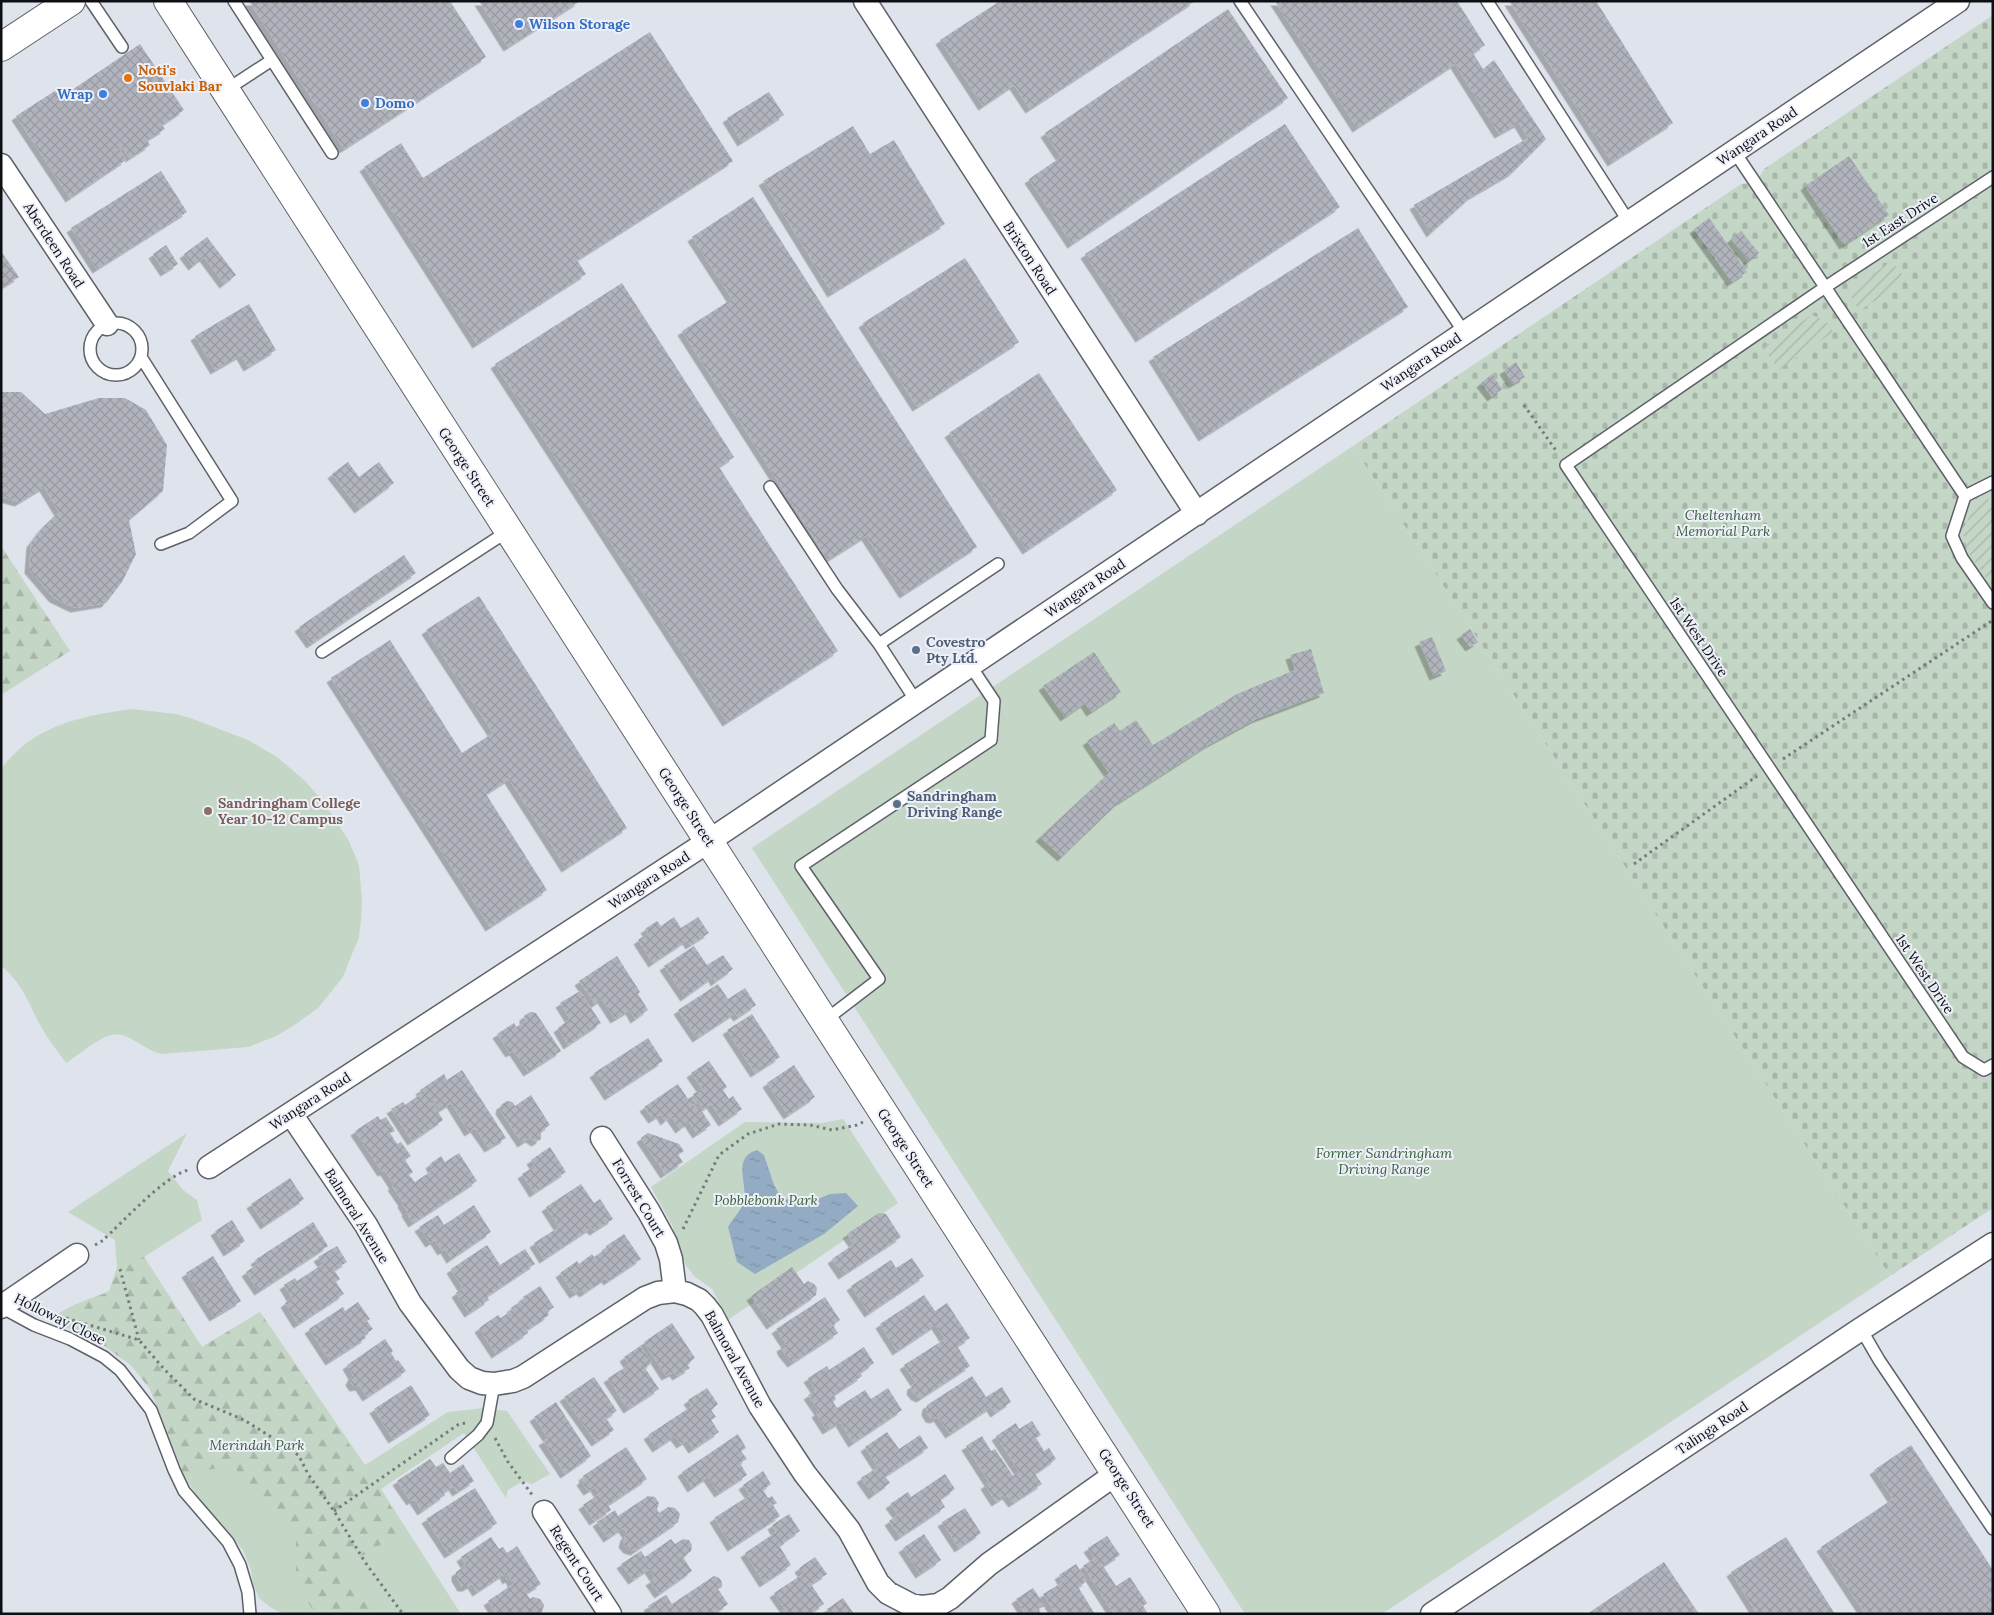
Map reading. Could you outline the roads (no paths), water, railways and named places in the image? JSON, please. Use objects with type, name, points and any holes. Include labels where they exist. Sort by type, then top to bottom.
[{"type":"street","points":[[4,39],[71,1]]},
{"type":"street","name":"George Street","points":[[168,1],[1206,1614]]},
{"type":"street","name":"Brixton Road","points":[[865,1],[1197,514]]},
{"type":"street","name":"Wangara Road","points":[[209,1168],[709,841],[1958,1]]},
{"type":"street","name":"Aberdeen Road","points":[[1,165],[107,324]]},
{"type":"street","name":"Balmoral Avenue","points":[[291,1114],[366,1225],[410,1303],[450,1357],[469,1378],[482,1383],[494,1384],[513,1381],[523,1377],[645,1298],[658,1293],[674,1291],[699,1300],[712,1315],[760,1406],[805,1474],[849,1530],[878,1583],[909,1610],[938,1605],[950,1598],[989,1564],[1117,1473]]},
{"type":"street","name":"Forrest Court","points":[[602,1138],[649,1212],[666,1243],[671,1259],[674,1291]]},
{"type":"street","name":"Talinga Road","points":[[1432,1614],[1861,1329],[1993,1244]]},
{"type":"street","points":[[1,1307],[77,1256]]},
{"type":"street","name":"Regent Court","points":[[544,1512],[610,1614]]},
{"type":"lane","points":[[92,1],[122,47]]},
{"type":"lane","points":[[234,1],[332,153]]},
{"type":"lane","points":[[1240,1],[1464,332]]},
{"type":"lane","points":[[1487,1],[1629,222]]},
{"type":"lane","points":[[226,90],[272,60]]},
{"type":"lane","points":[[1734,151],[1965,496]]},
{"type":"lane","name":"1st East Drive","points":[[1824,288],[1993,176]]},
{"type":"lane","name":"1st West Drive","points":[[1824,288],[1566,466],[1963,1057],[1984,1070],[1993,1065]]},
{"type":"lane","points":[[116,322],[125,324],[133,329],[140,339],[142,348],[141,358],[127,373],[109,374],[100,370],[92,361],[89,352],[93,334],[107,324],[116,322]]},
{"type":"lane","points":[[141,358],[232,500],[189,533],[161,544]]},
{"type":"lane","points":[[1993,482],[1965,496],[1952,536],[1962,558],[1993,602]]},
{"type":"lane","points":[[770,487],[837,589],[879,644],[916,701]]},
{"type":"lane","points":[[322,652],[508,532]]},
{"type":"lane","points":[[879,644],[998,564]]},
{"type":"lane","points":[[824,1021],[879,979],[801,866],[992,740],[994,701],[970,665]]},
{"type":"lane","name":"Holloway Close","points":[[1,1307],[34,1325],[70,1339],[104,1357],[120,1370],[151,1410],[184,1491],[200,1511],[216,1526],[232,1549],[246,1583],[250,1614]]},
{"type":"lane","points":[[1861,1329],[1879,1360],[1993,1529]]},
{"type":"lane","points":[[451,1458],[478,1435],[487,1423],[494,1384]]},
{"type":"water","points":[[757,1150],[764,1155],[774,1185],[782,1199],[813,1201],[830,1194],[846,1193],[858,1206],[824,1234],[755,1274],[737,1262],[728,1227],[743,1204],[745,1197],[742,1174],[744,1159]]},
{"type":"place","name":"Wilson Storage","points":[[519,24]]},
{"type":"place","name":"Noti's Souvlaki Bar","points":[[128,78]]},
{"type":"place","name":"Wrap","points":[[103,94]]},
{"type":"place","name":"Domo","points":[[365,103]]},
{"type":"place","name":"Covestro Pty Ltd.","points":[[916,650]]},
{"type":"place","name":"Sandringham Driving Range","points":[[897,804]]},
{"type":"place","name":"Sandringham College Year 10-12 Campus","points":[[208,811]]},
{"type":"park label","name":"Cheltenham Memorial Park","points":[[1723,524]]},
{"type":"park label","name":"Former Sandringham Driving Range","points":[[1384,1162]]},
{"type":"park label","name":"Pobblebonk Park","points":[[766,1200]]},
{"type":"park label","name":"Merindah Park","points":[[257,1445]]}]
